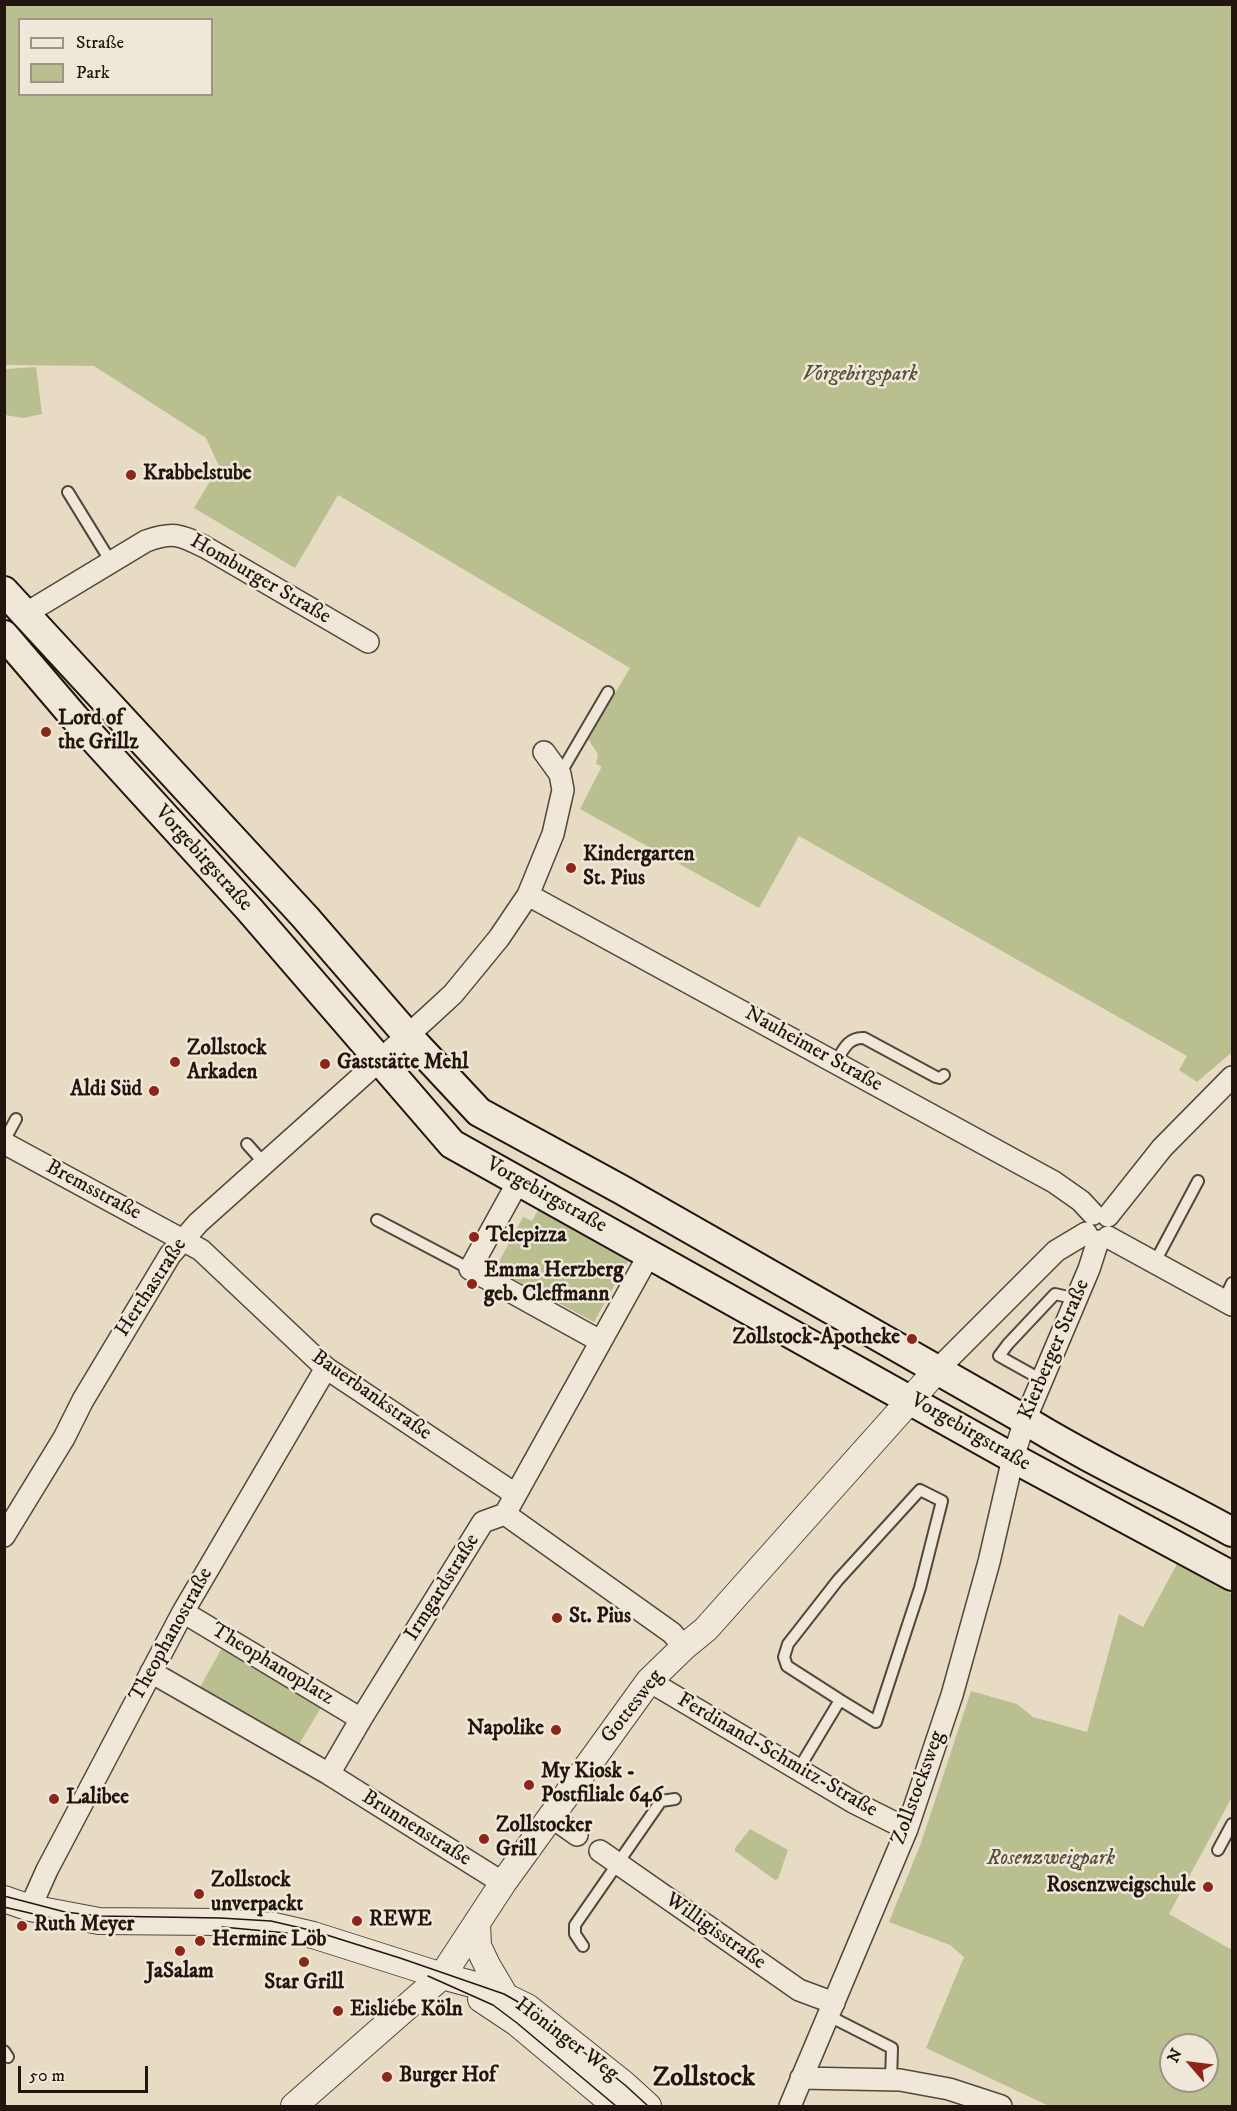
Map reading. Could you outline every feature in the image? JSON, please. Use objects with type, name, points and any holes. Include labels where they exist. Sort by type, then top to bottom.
[{"type":"main road","name":"Vorgebirgstraße","points":[[4,591],[305,917],[408,1036],[479,1112],[622,1190],[1025,1420],[1070,1448],[1233,1532]]},
{"type":"main road","name":"Vorgebirgstraße","points":[[4,635],[75,718],[249,909],[452,1144],[1012,1458],[1233,1575]]},
{"type":"street","name":"Homburger Straße","points":[[25,614],[146,541],[179,534],[368,642]]},
{"type":"street","points":[[380,1060],[453,994],[499,938],[528,895],[553,834],[563,790],[560,774],[544,752]]},
{"type":"street","name":"Nauheimer Straße","points":[[528,895],[1054,1182],[1081,1201],[1099,1228],[1155,1262],[1230,1296]]},
{"type":"street","name":"Herthastraße","points":[[4,1536],[64,1438],[94,1380],[182,1239],[380,1060]]},
{"type":"street","name":"Kierberger Straße","points":[[937,1370],[1056,1251],[1099,1228],[1162,1148],[1233,1077]]},
{"type":"street","name":"Bremsstraße","points":[[4,1142],[182,1239]]},
{"type":"street","points":[[518,1182],[470,1269],[600,1341]]},
{"type":"street","name":"Kierberger Straße","points":[[1012,1458],[1025,1420],[1089,1269],[1099,1228]]},
{"type":"street","name":"Bauerbankstraße","points":[[182,1239],[201,1250],[326,1368],[515,1494]]},
{"type":"street","points":[[650,1253],[505,1514],[672,1633],[684,1647]]},
{"type":"street","name":"Theophanostraße","points":[[30,1908],[46,1870],[183,1612],[326,1368]]},
{"type":"street","name":"Gottesweg","points":[[294,2106],[442,1976],[550,1816],[649,1681],[706,1629],[937,1370]]},
{"type":"street","name":"Zollstocksweg","points":[[790,2106],[907,1829],[952,1695],[989,1562],[1012,1458]]},
{"type":"street","name":"Irmgardstraße","points":[[329,1774],[483,1522],[505,1514]]},
{"type":"street","name":"Theophanoplatz","points":[[183,1612],[361,1719]]},
{"type":"street","points":[[151,1672],[329,1774]]},
{"type":"street","name":"Ferdinand-Schmitz-Straße","points":[[649,1681],[853,1802],[907,1829]]},
{"type":"street","name":"Brunnenstraße","points":[[329,1774],[503,1883]]},
{"type":"street","points":[[550,1816],[577,1835]]},
{"type":"street","name":"Willigisstraße","points":[[608,1857],[799,1990],[832,2010]]},
{"type":"street","name":"Höninger Weg","points":[[4,1899],[30,1908],[99,1921],[219,1922],[274,1926],[323,1938],[504,1994],[528,2007],[648,2106]]},
{"type":"street","points":[[477,1923],[478,1946],[504,1994]]},
{"type":"street","name":"Höninger Weg","points":[[442,1976],[493,2005],[517,2023],[607,2104]]},
{"type":"street","points":[[801,2078],[891,2080],[949,2090],[1001,2106]]},
{"type":"lane","points":[[68,492],[111,562]]},
{"type":"lane","points":[[560,774],[608,692]]},
{"type":"lane","points":[[836,1062],[846,1044],[858,1037],[864,1038],[936,1077],[940,1078],[944,1075]]},
{"type":"lane","points":[[4,1142],[16,1119]]},
{"type":"lane","points":[[247,1144],[264,1163]]},
{"type":"lane","points":[[1155,1262],[1198,1181]]},
{"type":"lane","points":[[377,1220],[470,1269]]},
{"type":"lane","points":[[1042,1380],[999,1356],[1054,1294],[1077,1299]]},
{"type":"lane","points":[[921,1490],[942,1501],[920,1588],[876,1722],[840,1700],[788,1666],[784,1657],[788,1644],[838,1580],[921,1490]]},
{"type":"lane","points":[[798,1770],[840,1700]]},
{"type":"lane","points":[[583,1946],[574,1934],[575,1925],[608,1857],[661,1801],[675,1799]]},
{"type":"lane","points":[[1218,1850],[1233,1824]]},
{"type":"lane","points":[[832,2010],[892,2048],[891,2080]]},
{"type":"green space","name":"Vorgebirgspark","points":[[4,5],[1232,5],[1232,1052],[1197,1082],[1179,1070],[1187,1056],[799,836],[759,908],[580,809],[601,768],[596,764],[598,754],[588,739],[630,668],[338,495],[295,568],[194,508],[219,466],[206,438],[94,366],[5,365]]},
{"type":"green space","points":[[36,367],[42,414],[23,418],[5,415],[5,369]]},
{"type":"green space","points":[[538,1210],[628,1261],[594,1322],[495,1269],[523,1217],[532,1221]]},
{"type":"green space","name":"Rosenzweigpark","points":[[1177,1564],[1232,1594],[1232,1797],[1169,1914],[1232,1950],[1232,2106],[1049,2106],[926,2048],[964,1957],[950,1945],[889,1922],[921,1843],[971,1691],[1017,1704],[1033,1717],[1087,1732],[1119,1614],[1143,1627]]},
{"type":"green space","points":[[222,1648],[322,1706],[298,1746],[200,1687]]},
{"type":"green space","points":[[750,1829],[788,1850],[778,1879],[775,1880],[735,1851]]},
{"type":"tram line","points":[[4,1896],[65,1912],[99,1916],[271,1921],[314,1931],[400,1958],[504,1994],[527,2007],[648,2106]]},
{"type":"tram line","points":[[4,1907],[51,1918]]},
{"type":"tram line","points":[[222,1927],[287,1933]]},
{"type":"tram line","points":[[428,1976],[493,2005],[616,2106]]},
{"type":"place","name":"Krabbelstube","points":[[131,475]]},
{"type":"place","name":"Lord of the Grillz","points":[[46,732]]},
{"type":"place","name":"Kindergarten St. Pius","points":[[571,868]]},
{"type":"place","name":"Zollstock Arkaden","points":[[175,1062]]},
{"type":"place","name":"Gaststätte Mehl","points":[[325,1064]]},
{"type":"place","name":"Aldi Süd","points":[[154,1091]]},
{"type":"place","name":"Telepizza","points":[[474,1237]]},
{"type":"place","name":"Emma Herzberg geb. Cleffmann","points":[[472,1284]]},
{"type":"place","name":"Zollstock-Apotheke","points":[[912,1339]]},
{"type":"place","name":"St. Pius","points":[[557,1618]]},
{"type":"place","name":"Napolike","points":[[556,1730]]},
{"type":"place","name":"My Kiosk - Postfiliale 646","points":[[529,1785]]},
{"type":"place","name":"Lalibee","points":[[54,1799]]},
{"type":"place","name":"Zollstocker Grill","points":[[484,1839]]},
{"type":"place","name":"Rosenzweigschule","points":[[1208,1887]]},
{"type":"place","name":"Zollstock unverpackt","points":[[199,1894]]},
{"type":"place","name":"REWE","points":[[357,1921]]},
{"type":"place","name":"Ruth Meyer","points":[[22,1926]]},
{"type":"place","name":"Hermine Löb","points":[[200,1941]]},
{"type":"place","name":"JaSalam","points":[[180,1951]]},
{"type":"place","name":"Star Grill","points":[[304,1962]]},
{"type":"place","name":"Eisliebe Köln","points":[[338,2011]]},
{"type":"place","name":"Burger Hof","points":[[387,2077]]},
{"type":"district","name":"Zollstock","points":[[704,2079]]}]
